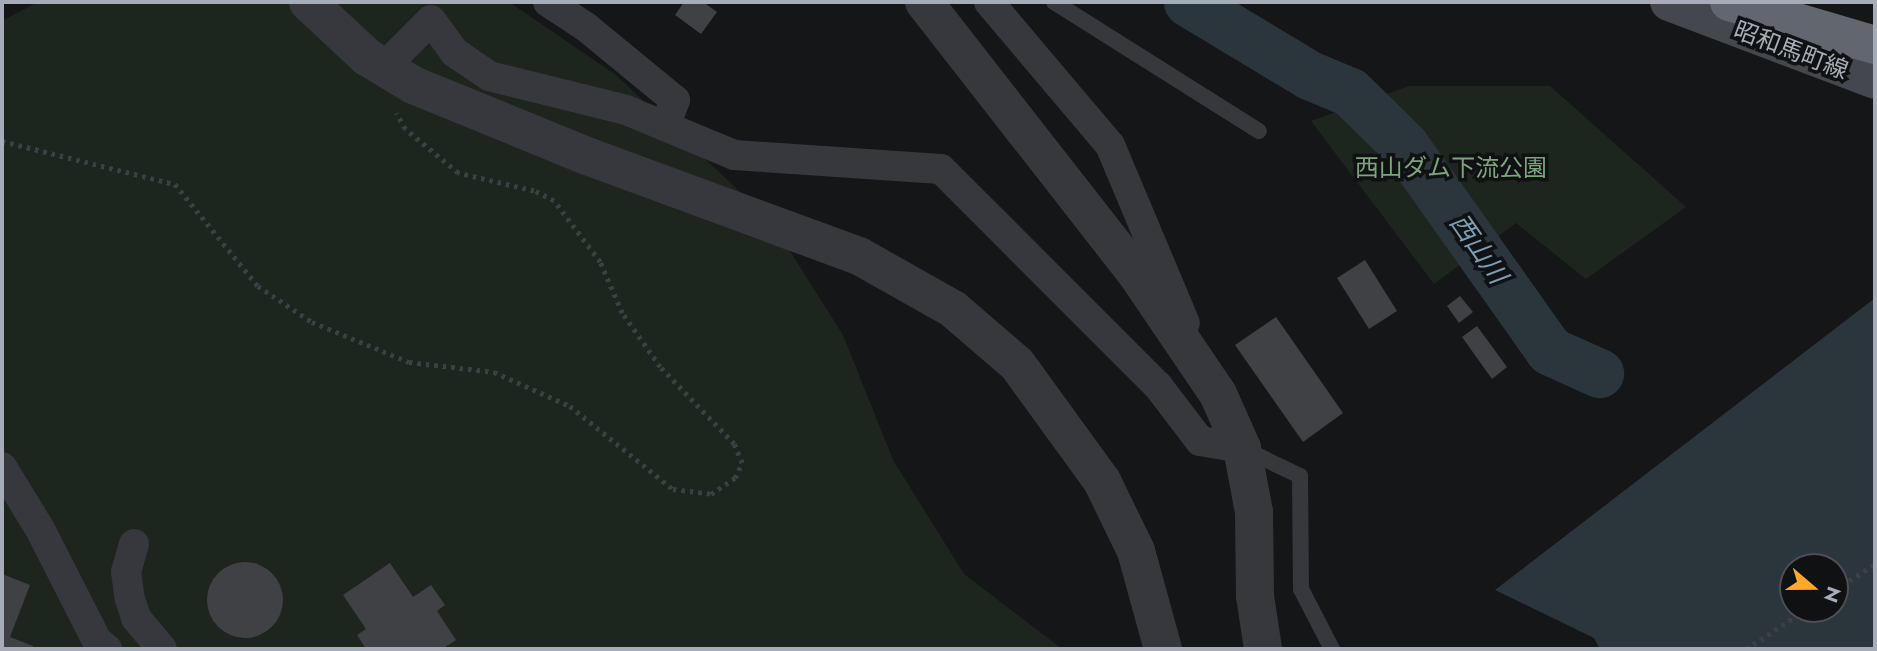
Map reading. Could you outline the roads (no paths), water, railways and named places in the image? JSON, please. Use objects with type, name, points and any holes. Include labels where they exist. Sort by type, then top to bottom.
[{"type":"highway","points":[[1729,2],[1875,44]]},
{"type":"highway","points":[[1770,2],[1875,44]]},
{"type":"main road","name":"昭和馬町線","points":[[1669,2],[1875,80]]},
{"type":"street","points":[[309,2],[384,67],[413,85],[587,156],[859,256],[953,309],[1017,364],[1102,481],[1136,551],[1163,649]]},
{"type":"street","points":[[548,2],[586,27],[675,100],[666,126]]},
{"type":"street","points":[[923,2],[1136,273],[1218,394]]},
{"type":"street","points":[[989,2],[1110,145],[1242,448],[1254,512],[1255,596],[1263,649]]},
{"type":"street","points":[[384,67],[426,11],[454,52],[489,76],[626,110],[734,155],[941,169],[1158,386],[1200,441],[1242,448]]},
{"type":"street","points":[[2,467],[41,531],[97,641],[107,649]]},
{"type":"street","points":[[134,544],[126,572],[130,599],[136,618],[162,649]]},
{"type":"lane","points":[[1054,2],[1259,131]]},
{"type":"lane","points":[[1242,448],[1300,476],[1301,589],[1332,649]]},
{"type":"waterway","name":"西山川","points":[[1188,2],[1309,75],[1350,92],[1404,145],[1550,351],[1599,373]]},
{"type":"park label","name":"西山ダム下流公園","points":[[1451,168]]}]
